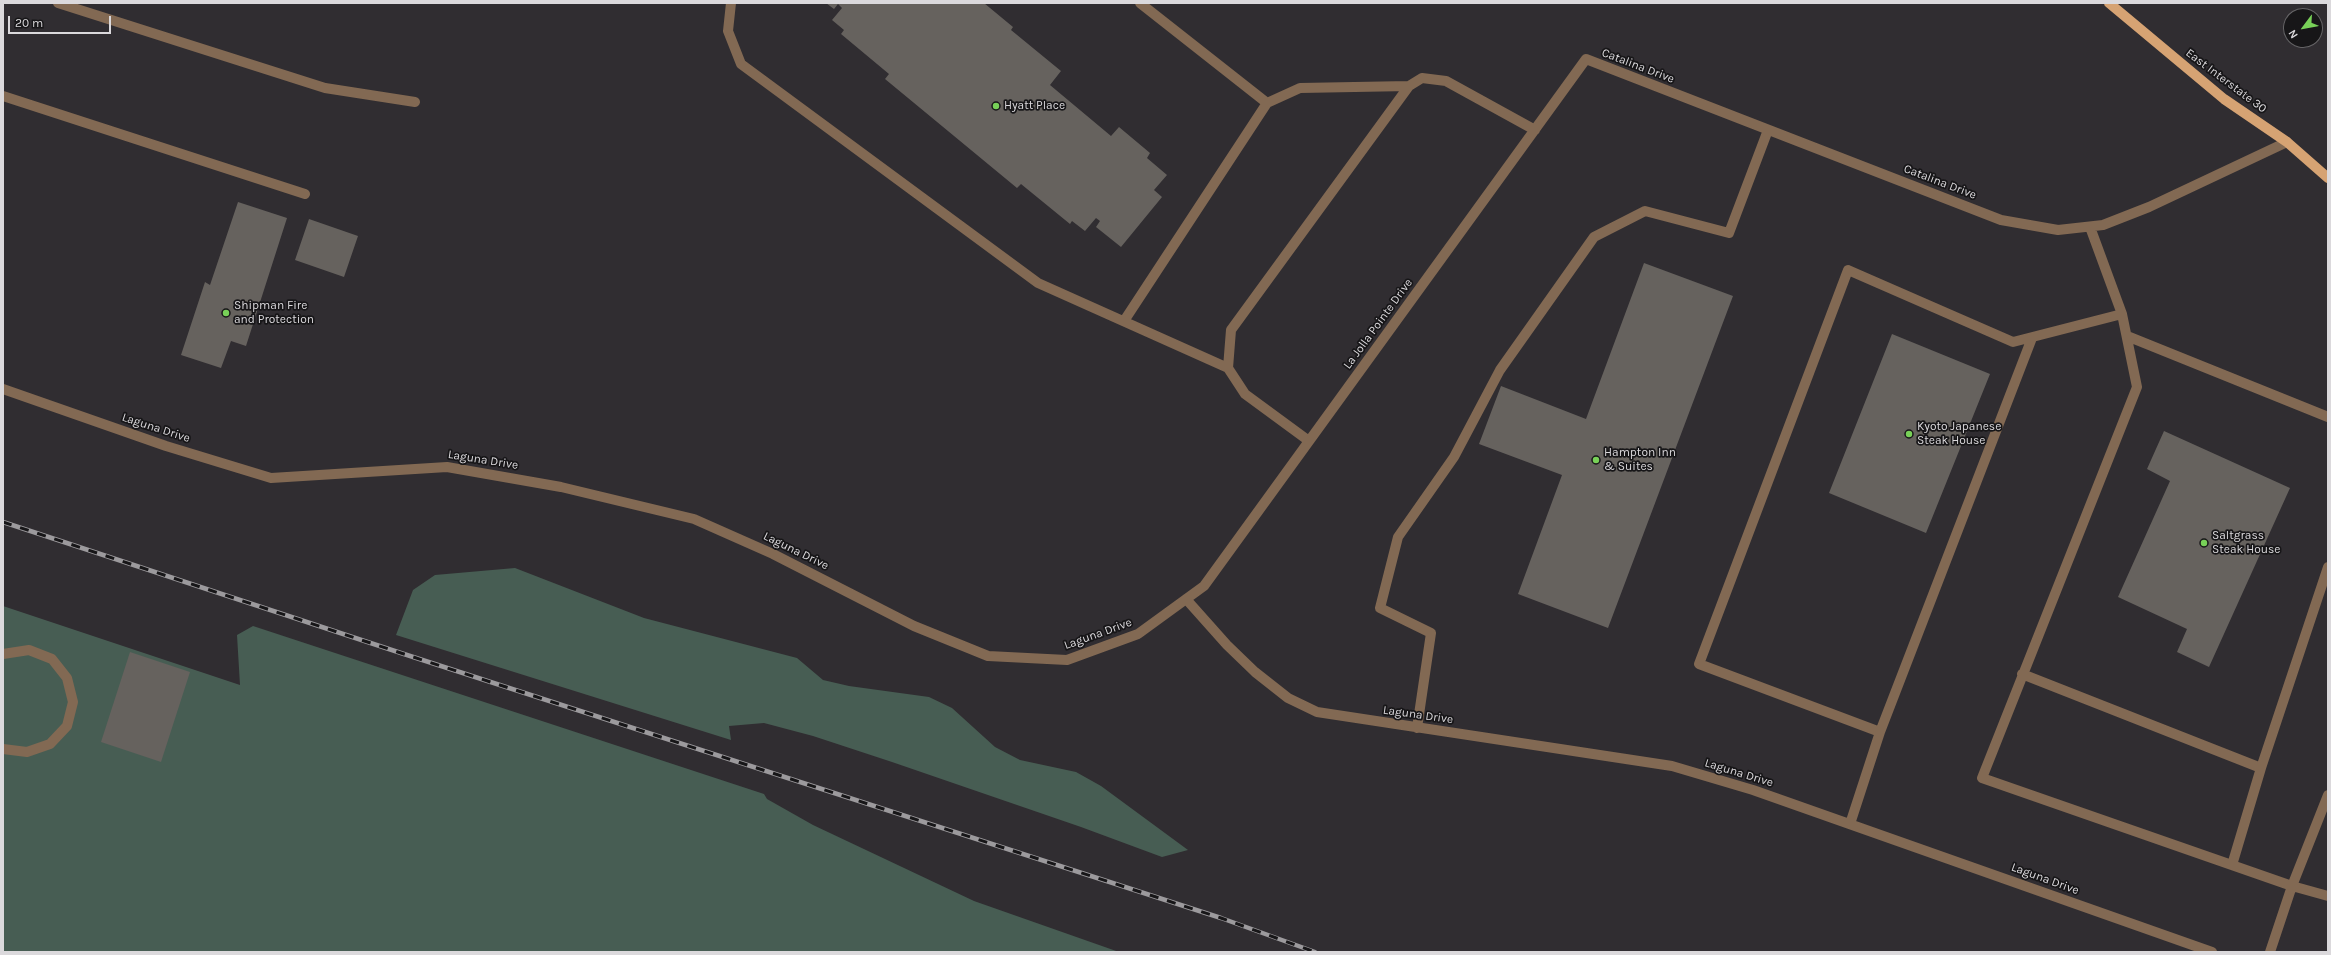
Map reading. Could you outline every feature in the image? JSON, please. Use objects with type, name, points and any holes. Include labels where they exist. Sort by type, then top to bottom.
[{"type":"main road","name":"East Interstate 30","points":[[2109,3],[2224,99],[2287,142],[2328,178]]},
{"type":"street","points":[[58,3],[325,88],[415,102]]},
{"type":"street","points":[[731,3],[728,31],[741,64],[1038,283],[1228,368],[1245,394],[1309,441]]},
{"type":"street","points":[[1140,3],[1267,103]]},
{"type":"street","name":"Catalina Drive","points":[[1586,59],[2001,220],[2058,230],[2103,225],[2149,207],[2287,142]]},
{"type":"street","name":"La Jolla Pointe Drive","points":[[1186,599],[1204,586],[1586,59]]},
{"type":"street","points":[[1228,368],[1231,330],[1409,86],[1422,78],[1446,81],[1535,130]]},
{"type":"street","points":[[1124,321],[1267,103],[1300,88],[1409,86]]},
{"type":"street","points":[[3,96],[305,194]]},
{"type":"street","points":[[1417,728],[1430,633],[1380,608],[1398,537],[1454,457],[1500,370],[1594,237],[1645,211],[1729,233],[1768,130]]},
{"type":"street","points":[[2090,226],[2122,314],[2137,386],[1982,778],[2292,886],[2328,896]]},
{"type":"street","points":[[1880,732],[1699,664],[1848,270],[2013,342],[2122,314]]},
{"type":"street","points":[[2127,336],[2328,417]]},
{"type":"street","points":[[1850,824],[1880,732],[2032,338]]},
{"type":"street","name":"Laguna Drive","points":[[3,389],[166,446],[271,478],[447,466],[561,487],[694,519],[773,554],[914,626],[988,656],[1067,660],[1138,634],[1186,599],[1227,645],[1288,698],[1317,712],[1672,766],[1753,790],[2212,952]]},
{"type":"street","points":[[2232,865],[2261,768],[2328,568]]},
{"type":"street","points":[[3,653],[29,650],[52,659],[68,678],[73,702],[67,726],[50,744],[27,752],[3,749]]},
{"type":"street","points":[[2022,674],[2261,768]]},
{"type":"street","points":[[2270,952],[2292,886],[2328,795]]},
{"type":"green space","points":[[515,568],[644,618],[797,658],[823,680],[849,686],[929,697],[952,708],[995,747],[1020,760],[1076,772],[1101,786],[1188,850],[1162,857],[1081,827],[892,762],[813,736],[764,723],[729,726],[731,740],[396,635],[413,590],[435,575]]},
{"type":"green space","points":[[3,606],[240,685],[237,635],[253,626],[764,794],[767,799],[813,825],[974,901],[1119,952],[3,952]]},
{"type":"building","name":"Hyatt Place","points":[[826,3],[984,3],[1013,27],[1011,30],[1061,71],[1050,85],[1111,136],[1119,127],[1150,153],[1147,158],[1167,175],[1154,190],[1162,197],[1121,247],[1096,227],[1100,221],[1096,218],[1085,231],[1072,221],[1070,224],[1021,184],[1017,188],[885,79],[889,74],[841,34],[844,30],[832,20],[842,8],[838,4],[834,9]]},
{"type":"building","name":"Shipman Fire and Protection","points":[[238,202],[287,218],[246,346],[231,341],[221,368],[181,355],[205,282],[210,285]]},
{"type":"building","points":[[309,219],[358,236],[344,277],[295,260]]},
{"type":"building","name":"Hampton Inn & Suites","points":[[1644,263],[1733,296],[1608,628],[1518,594],[1562,475],[1479,444],[1501,386],[1586,419]]},
{"type":"building","name":"Kyoto Japanese Steak House","points":[[1892,334],[1990,374],[1926,533],[1829,493]]},
{"type":"building","name":"Saltgrass Steak House","points":[[2164,431],[2290,488],[2209,667],[2177,652],[2187,629],[2118,597],[2170,481],[2147,469]]},
{"type":"building","points":[[130,652],[190,672],[161,762],[101,742]]},
{"type":"railway","points":[[3,522],[407,655],[1221,918],[1315,952]]},
{"type":"place","name":"Hyatt Place","points":[[996,106]]},
{"type":"place","name":"Shipman Fire and Protection","points":[[226,313]]},
{"type":"place","name":"Kyoto Japanese Steak House","points":[[1909,434]]},
{"type":"place","name":"Hampton Inn & Suites","points":[[1596,460]]},
{"type":"place","name":"Saltgrass Steak House","points":[[2204,543]]}]
